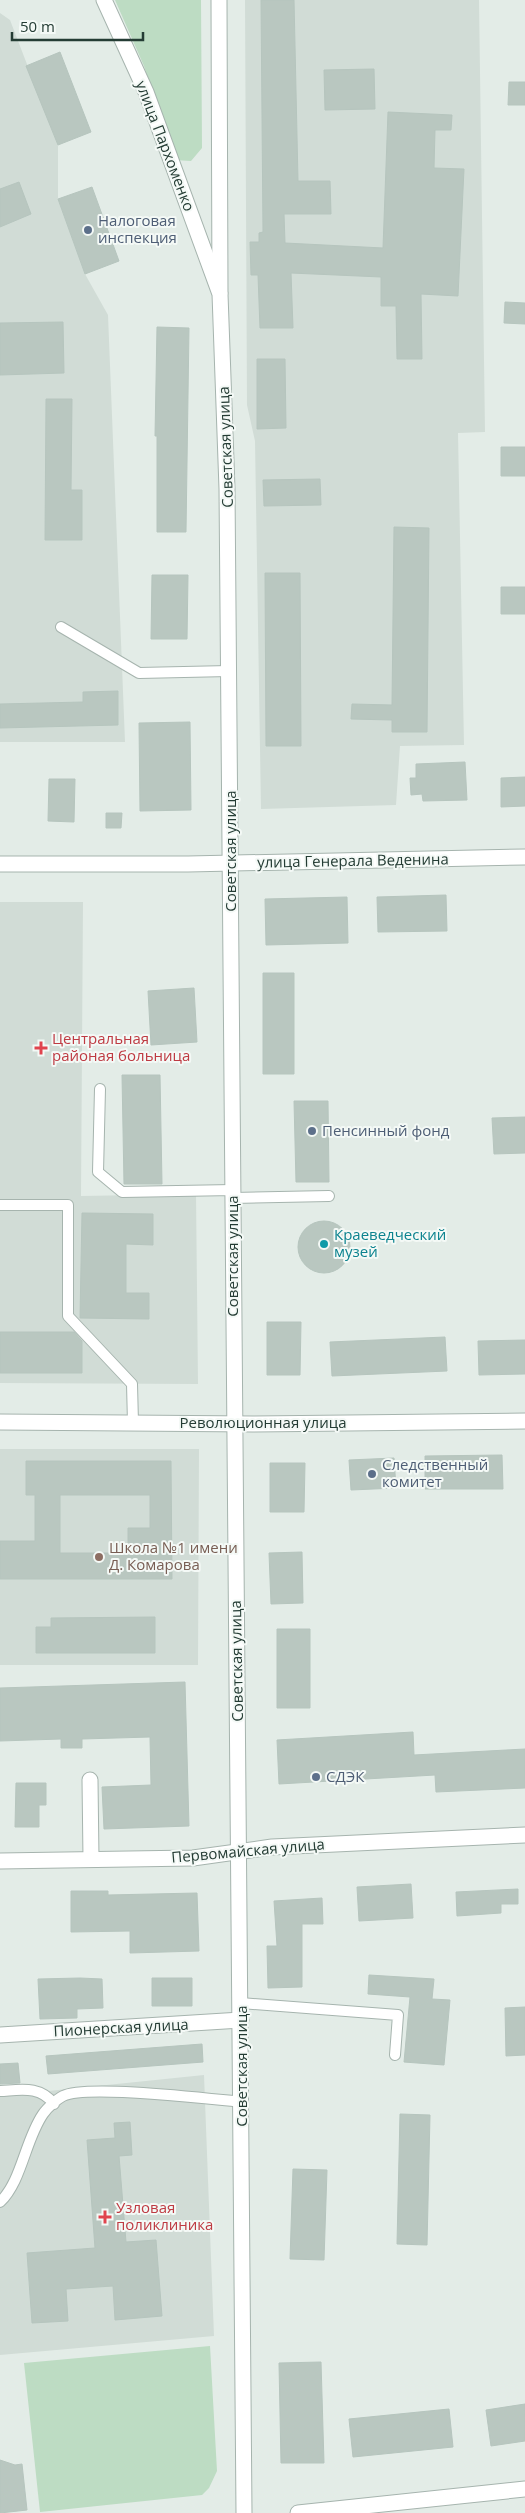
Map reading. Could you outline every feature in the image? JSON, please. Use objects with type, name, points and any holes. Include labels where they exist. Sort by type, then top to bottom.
[{"type":"street","name":"улица Пархоменко","points":[[104,0],[146,92],[220,294]]},
{"type":"street","name":"Советская улица","points":[[219,0],[220,294],[228,489],[244,2513]]},
{"type":"street","name":"улица Генерала Веденина","points":[[0,864],[231,863],[525,857]]},
{"type":"street","name":"Революционная улица","points":[[0,1422],[234,1424],[525,1421]]},
{"type":"street","points":[[90,1780],[91,1859]]},
{"type":"street","name":"Первомайская улица","points":[[0,1861],[193,1858],[240,1850],[525,1835]]},
{"type":"street","name":"Пионерская улица","points":[[0,2035],[241,2020]]},
{"type":"street","points":[[298,2513],[326,2512],[525,2489]]},
{"type":"lane","points":[[62,627],[139,673],[229,671]]},
{"type":"lane","points":[[100,1089],[98,1172],[122,1192],[329,1196]]},
{"type":"lane","points":[[0,1205],[68,1206],[68,1316],[132,1384],[133,1423]]},
{"type":"lane","points":[[241,2003],[398,2015],[395,2055]]},
{"type":"lane","points":[[0,2091],[31,2089],[49,2098],[54,2104]]},
{"type":"lane","points":[[0,2202],[10,2189],[28,2141],[44,2113],[63,2096],[95,2091],[242,2102]]},
{"type":"shaded area","points":[[245,0],[479,0],[485,432],[458,433],[464,745],[400,746],[396,805],[261,809],[255,441],[247,405]]},
{"type":"shaded area","points":[[0,13],[10,20],[58,145],[58,199],[85,274],[108,315],[125,742],[0,742]]},
{"type":"shaded area","name":"Центральная районая больница","points":[[0,902],[83,902],[81,1196],[196,1194],[198,1384],[0,1383]]},
{"type":"shaded area","name":"Школа №1 имени Д. Комарова","points":[[0,1449],[199,1449],[198,1665],[0,1665]]},
{"type":"shaded area","name":"Узловая поликлиника","points":[[204,2075],[214,2336],[0,2355],[0,2096]]},
{"type":"green space","points":[[115,0],[201,0],[202,148],[191,161],[174,160],[144,66]]},
{"type":"green space","points":[[210,2346],[217,2471],[209,2488],[202,2495],[40,2512],[24,2363]]},
{"type":"building","points":[[261,0],[294,0],[298,181],[330,181],[331,214],[284,214],[285,243],[383,248],[388,112],[452,115],[451,130],[435,130],[434,168],[464,169],[458,296],[421,294],[422,359],[397,359],[396,306],[381,306],[381,277],[291,273],[293,328],[260,328],[258,275],[251,275],[250,242],[259,242],[259,233],[263,232]]},
{"type":"building","points":[[60,52],[91,132],[58,145],[26,66]]},
{"type":"building","points":[[374,69],[375,109],[325,110],[324,70]]},
{"type":"building","points":[[509,82],[525,82],[525,105],[508,105]]},
{"type":"building","points":[[19,182],[31,214],[0,227],[0,189]]},
{"type":"building","name":"Налоговая инспекция","points":[[92,187],[119,261],[85,274],[58,199]]},
{"type":"building","points":[[505,302],[525,303],[525,324],[504,323]]},
{"type":"building","points":[[63,322],[64,373],[0,375],[0,323]]},
{"type":"building","points":[[157,327],[189,328],[186,532],[157,532],[157,436],[155,436]]},
{"type":"building","points":[[257,359],[285,359],[286,428],[257,429]]},
{"type":"building","points":[[46,399],[72,399],[71,490],[82,490],[82,540],[45,540]]},
{"type":"building","points":[[501,447],[525,447],[525,476],[501,476]]},
{"type":"building","points":[[320,479],[321,505],[264,506],[263,480]]},
{"type":"building","points":[[394,527],[429,528],[427,732],[392,732],[392,720],[351,719],[352,704],[392,705]]},
{"type":"building","points":[[265,573],[300,573],[301,746],[266,746]]},
{"type":"building","points":[[152,575],[188,575],[187,639],[151,639]]},
{"type":"building","points":[[501,587],[525,587],[525,614],[501,614]]},
{"type":"building","points":[[118,691],[118,725],[0,728],[0,704],[83,702],[83,692]]},
{"type":"building","points":[[190,722],[191,810],[140,811],[139,723]]},
{"type":"building","points":[[465,762],[467,800],[423,801],[422,794],[411,795],[410,778],[416,778],[416,764]]},
{"type":"building","points":[[525,777],[525,806],[501,807],[501,778]]},
{"type":"building","points":[[49,779],[75,779],[74,822],[48,821]]},
{"type":"building","points":[[106,813],[122,813],[121,828],[106,828]]},
{"type":"building","points":[[446,895],[447,931],[378,932],[377,897]]},
{"type":"building","points":[[347,897],[348,943],[266,945],[265,899]]},
{"type":"building","points":[[263,973],[294,973],[294,1074],[263,1074]]},
{"type":"building","points":[[194,988],[197,1042],[151,1045],[148,991]]},
{"type":"building","points":[[122,1075],[160,1075],[162,1184],[124,1184]]},
{"type":"building","name":"Пенсинный фонд","points":[[294,1101],[328,1101],[329,1182],[296,1182]]},
{"type":"building","points":[[525,1117],[525,1153],[494,1154],[492,1118]]},
{"type":"building","points":[[82,1213],[153,1214],[153,1245],[126,1244],[126,1293],[149,1293],[149,1319],[80,1318]]},
{"type":"building","name":"Краеведческий музей","points":[[324,1221],[334,1223],[342,1229],[348,1237],[350,1247],[348,1257],[342,1265],[334,1271],[324,1273],[314,1271],[306,1265],[300,1257],[298,1247],[300,1237],[306,1229],[314,1223]]},
{"type":"building","points":[[267,1322],[301,1322],[300,1375],[267,1375]]},
{"type":"building","points":[[0,1332],[74,1332],[82,1341],[82,1373],[0,1373]]},
{"type":"building","points":[[445,1337],[447,1371],[332,1376],[330,1342]]},
{"type":"building","points":[[525,1340],[525,1374],[479,1375],[478,1341]]},
{"type":"building","points":[[502,1455],[503,1489],[425,1489],[425,1456]]},
{"type":"building","name":"Следственный комитет","points":[[394,1458],[396,1488],[351,1490],[349,1460]]},
{"type":"building","points":[[26,1461],[171,1461],[172,1579],[0,1579],[0,1541],[35,1541],[35,1495],[26,1495]],"holes":[[[60,1495],[150,1495],[150,1528],[128,1528],[128,1553],[60,1553]]]},
{"type":"building","points":[[270,1463],[305,1463],[304,1512],[270,1512]]},
{"type":"building","points":[[302,1552],[303,1603],[271,1604],[269,1553]]},
{"type":"building","points":[[155,1617],[155,1653],[36,1653],[36,1627],[51,1627],[51,1618]]},
{"type":"building","points":[[277,1629],[310,1629],[310,1708],[277,1708]]},
{"type":"building","points":[[185,1682],[189,1826],[104,1829],[102,1787],[151,1785],[150,1737],[82,1739],[82,1748],[61,1748],[61,1739],[0,1741],[0,1688]]},
{"type":"building","points":[[413,1732],[414,1755],[525,1749],[525,1788],[436,1792],[435,1775],[279,1784],[277,1740]]},
{"type":"building","points":[[16,1783],[46,1783],[46,1805],[39,1805],[39,1827],[15,1827]]},
{"type":"building","points":[[411,1884],[413,1918],[359,1921],[357,1887]]},
{"type":"building","points":[[518,1889],[518,1904],[501,1904],[501,1913],[457,1916],[456,1892]]},
{"type":"building","points":[[71,1891],[108,1891],[108,1895],[197,1893],[199,1951],[130,1953],[130,1931],[71,1932]]},
{"type":"building","points":[[322,1898],[323,1924],[302,1924],[302,1987],[268,1988],[267,1946],[277,1946],[274,1901]]},
{"type":"building","points":[[369,1975],[434,1979],[432,1999],[450,2000],[444,2065],[404,2062],[410,1997],[368,1994]]},
{"type":"building","points":[[152,1978],[192,1978],[192,2006],[152,2006]]},
{"type":"building","points":[[38,1979],[102,1979],[103,2008],[77,2009],[77,2018],[40,2019]]},
{"type":"building","points":[[525,2007],[525,2055],[506,2056],[505,2008]]},
{"type":"building","points":[[202,2044],[203,2062],[48,2074],[46,2056]]},
{"type":"building","points":[[18,2063],[20,2083],[0,2084],[0,2064]]},
{"type":"building","points":[[400,2114],[430,2115],[427,2245],[397,2244]]},
{"type":"building","points":[[130,2122],[132,2155],[119,2156],[126,2242],[156,2240],[162,2316],[115,2320],[113,2286],[66,2289],[68,2321],[32,2323],[27,2253],[95,2248],[87,2140],[115,2138],[114,2123]]},
{"type":"building","points":[[293,2169],[327,2170],[324,2260],[290,2259]]},
{"type":"building","points":[[321,2362],[324,2463],[281,2463],[279,2363]]},
{"type":"building","points":[[525,2404],[525,2441],[491,2446],[486,2410]]},
{"type":"building","points":[[449,2409],[453,2447],[353,2457],[349,2419]]},
{"type":"building","points":[[0,2460],[15,2465],[22,2464],[27,2510],[0,2513]]},
{"type":"place","name":"Налоговая инспекция","points":[[88,230]]},
{"type":"place","name":"Центральная районая больница","points":[[41,1048]]},
{"type":"place","name":"Пенсинный фонд","points":[[312,1131]]},
{"type":"place","name":"Краеведческий музей","points":[[324,1244]]},
{"type":"place","name":"Следственный комитет","points":[[372,1474]]},
{"type":"place","name":"Школа №1 имени Д. Комарова","points":[[99,1557]]},
{"type":"place","name":"СДЭК","points":[[316,1777]]},
{"type":"place","name":"Узловая поликлиника","points":[[105,2217]]}]
